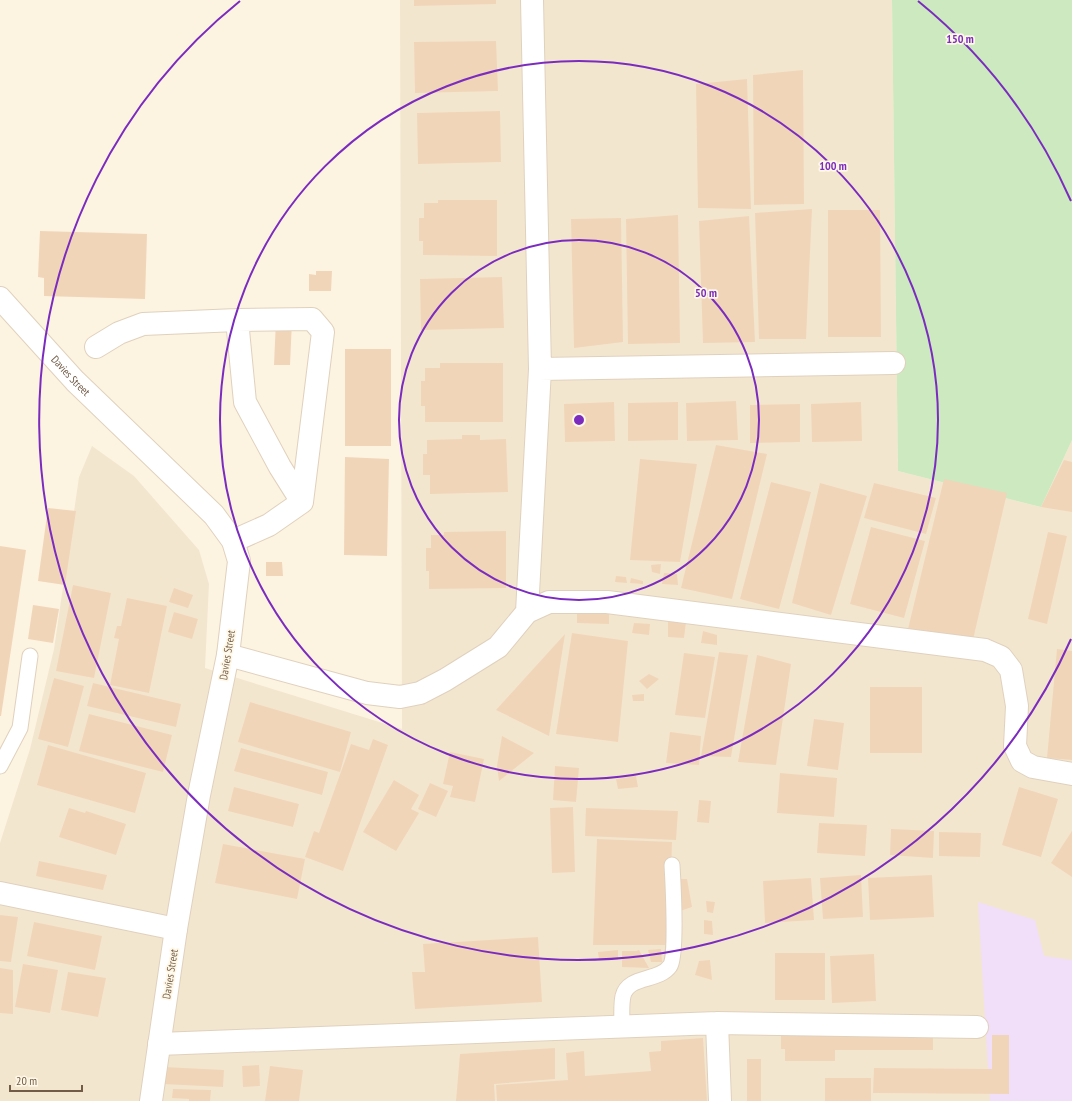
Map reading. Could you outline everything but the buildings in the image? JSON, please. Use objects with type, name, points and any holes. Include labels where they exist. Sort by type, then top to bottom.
[{"type":"street","points":[[527,612],[540,369],[532,0]]},
{"type":"street","name":"Davies Street","points":[[0,298],[75,381],[214,516],[233,540],[239,561],[228,654],[199,795],[176,929],[151,1101]]},
{"type":"street","points":[[96,347],[120,333],[143,324],[312,319],[323,332],[302,502],[269,525],[233,540]]},
{"type":"street","points":[[238,320],[245,402],[280,467],[302,502]]},
{"type":"street","points":[[540,369],[894,363]]},
{"type":"street","points":[[228,654],[367,693],[400,697],[420,693],[445,680],[498,647],[527,612],[549,602],[607,602],[985,650],[1001,657],[1010,670],[1016,706],[1015,746],[1022,761],[1033,767],[1072,774]]},
{"type":"street","points":[[0,893],[176,929]]},
{"type":"street","points":[[717,1023],[720,1101]]},
{"type":"street","points":[[159,1044],[717,1023],[977,1027]]},
{"type":"lane","points":[[0,766],[20,728],[30,656]]},
{"type":"lane","points":[[622,1026],[623,996],[626,989],[633,983],[662,975],[671,966],[674,945],[672,866]]},
{"type":"shaded area","points":[[400,0],[892,0],[898,471],[1041,507],[1072,440],[1072,1101],[0,1101],[0,843],[30,749],[54,649],[79,477],[92,446],[134,476],[199,550],[209,584],[205,668],[402,729]]},
{"type":"shaded area","points":[[978,902],[1035,920],[1044,956],[1072,960],[1072,1101],[990,1101]]},
{"type":"green space","points":[[892,0],[1072,0],[1072,440],[1041,507],[898,471]]}]
